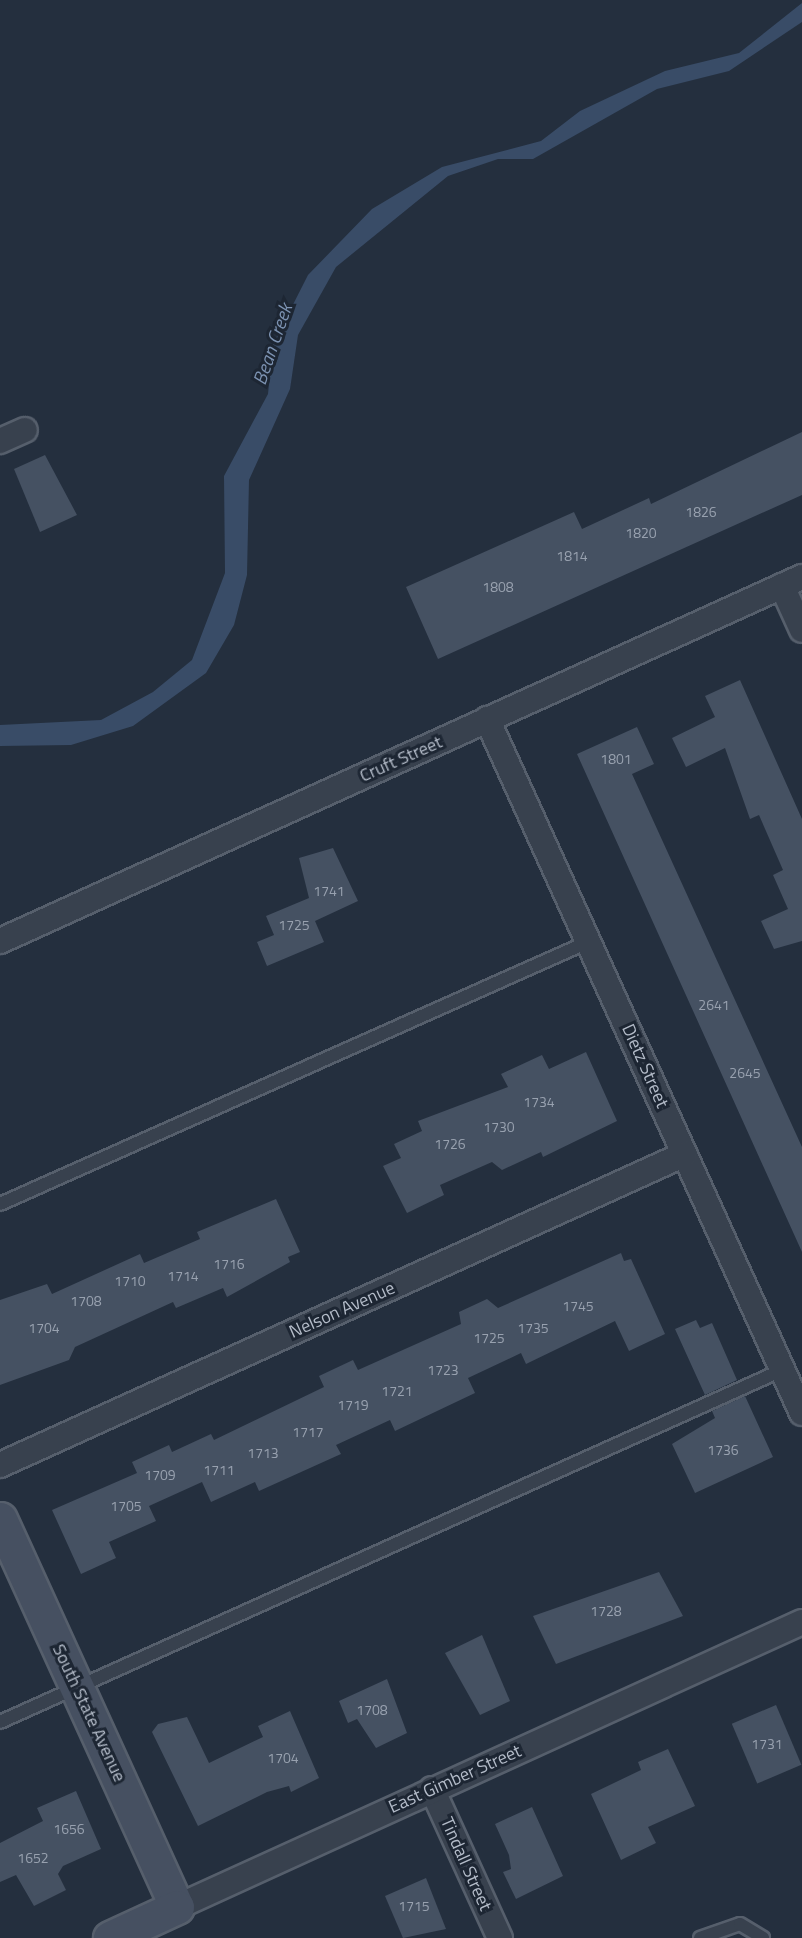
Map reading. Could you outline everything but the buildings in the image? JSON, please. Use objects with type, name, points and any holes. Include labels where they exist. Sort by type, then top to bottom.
[{"type":"street","points":[[0,441],[25,430]]},
{"type":"street","points":[[792,582],[802,630]]},
{"type":"street","name":"Cruft Street","points":[[0,941],[792,582]]},
{"type":"street","name":"Dietz Street","points":[[487,719],[802,1413]]},
{"type":"street","name":"Nelson Avenue","points":[[0,1465],[685,1154]]},
{"type":"street","name":"South State Avenue","points":[[0,1519],[177,1907]]},
{"type":"street","name":"East Gimber Street","points":[[110,1938],[802,1622]]},
{"type":"street","name":"Tindall Street","points":[[432,1789],[500,1938]]},
{"type":"lane","points":[[0,1204],[588,942]]},
{"type":"lane","points":[[0,1722],[782,1370]]},
{"type":"lane","points":[[700,1938],[740,1924],[763,1938]]},
{"type":"water","name":"Bean Creek","points":[[802,3],[802,22],[729,71],[657,89],[533,159],[498,159],[448,176],[336,267],[298,335],[290,389],[249,480],[247,575],[234,625],[206,673],[133,726],[71,745],[0,746],[0,725],[101,720],[153,692],[192,660],[225,573],[224,476],[268,394],[273,344],[308,275],[372,209],[442,167],[541,141],[580,111],[665,71],[739,53]]}]
